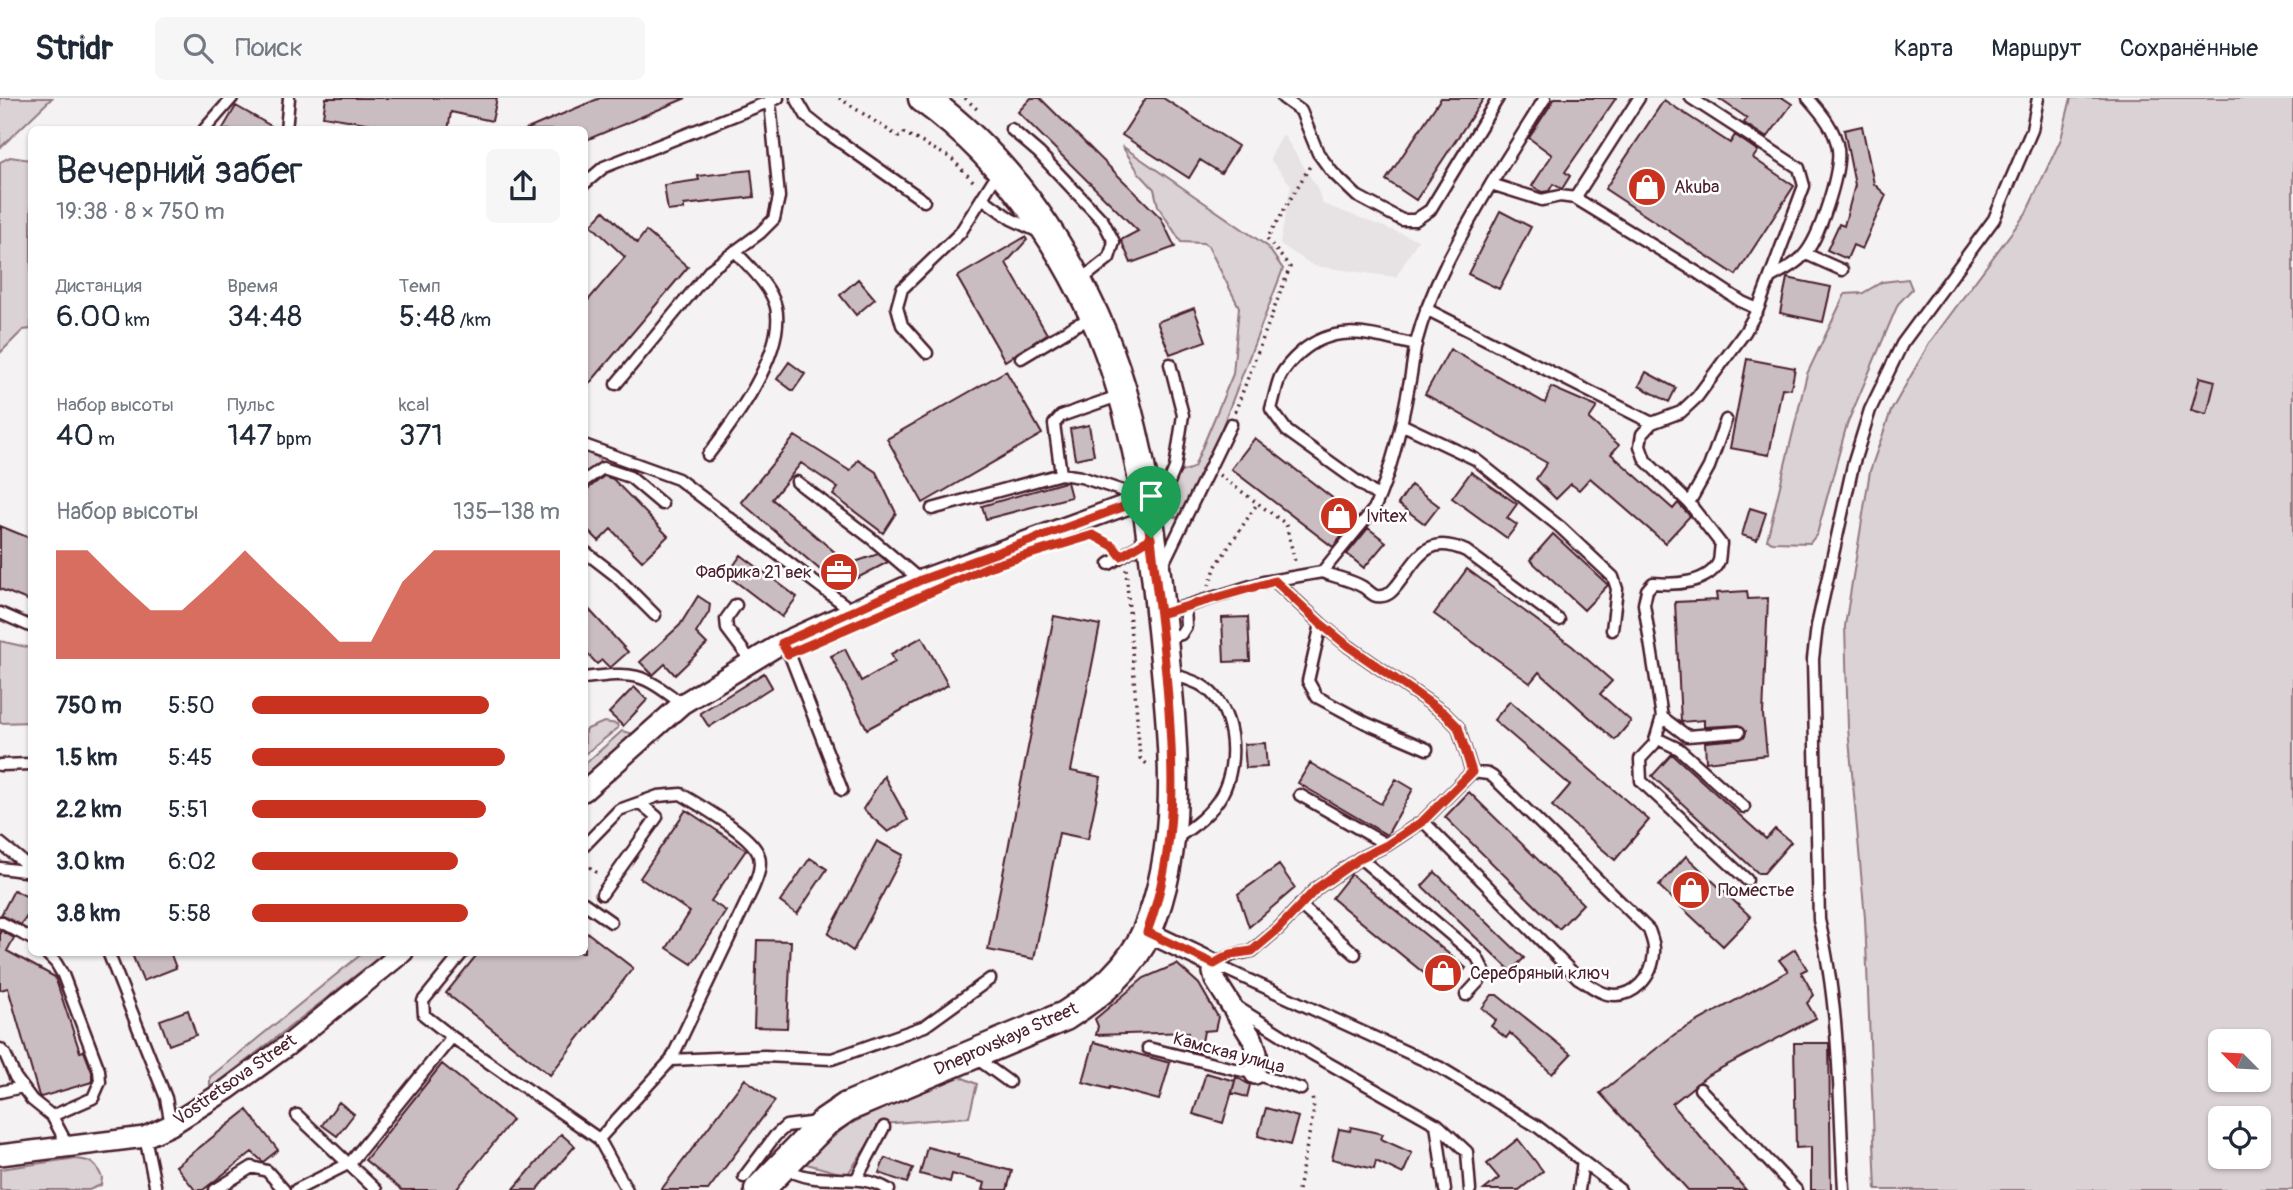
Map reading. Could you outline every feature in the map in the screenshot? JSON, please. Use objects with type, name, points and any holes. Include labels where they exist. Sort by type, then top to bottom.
[{"type":"main road","name":"Dneprovskaya Street","points":[[768,1177],[825,1122],[847,1107],[1065,1017],[1095,997],[1137,952],[1147,932],[1164,877],[1169,844],[1174,760],[1166,671],[1169,621],[1156,580],[1140,458],[1122,395],[1095,317],[1031,205],[1002,168],[955,121],[923,98]]},
{"type":"street","points":[[588,787],[682,704],[782,643],[921,580],[1145,499]]},
{"type":"street","points":[[1147,932],[1214,964],[1215,980],[1253,1040],[1257,1054],[1255,1074]]},
{"type":"street","name":"Vostretsova Street","points":[[0,1155],[145,1136],[171,1125],[228,1089],[288,1045],[398,956]]},
{"type":"lane","points":[[208,126],[232,98]]},
{"type":"lane","points":[[286,126],[289,98]]},
{"type":"lane","points":[[796,98],[807,117],[923,201]]},
{"type":"lane","points":[[1283,98],[1301,111],[1318,153],[1332,172],[1357,196],[1402,220],[1415,220],[1430,210],[1499,98]]},
{"type":"lane","points":[[1322,572],[1374,509],[1389,475],[1426,309],[1448,258],[1545,98]]},
{"type":"lane","points":[[1575,198],[1639,98]]},
{"type":"lane","points":[[1691,98],[1799,168],[1804,186],[1759,309],[1745,332],[1697,397],[1681,411],[1652,423],[1642,434],[1640,446],[1645,460],[1689,503],[1721,544],[1718,562],[1709,573],[1692,581],[1653,583],[1647,590],[1644,604],[1662,717],[1656,738],[1640,759],[1641,781],[1747,880]]},
{"type":"lane","points":[[1771,277],[1794,265],[1806,254],[1828,205],[1837,175],[1838,149],[1824,116],[1808,98]]},
{"type":"lane","points":[[1844,1190],[1836,1039],[1828,956],[1819,920],[1813,659],[1817,626],[1853,465],[1870,410],[1902,344],[1994,219],[2032,130],[2038,98]]},
{"type":"lane","points":[[588,181],[604,167],[774,100],[779,197],[774,219],[760,233],[711,269],[616,384]]},
{"type":"lane","points":[[1011,129],[1040,153],[1103,221],[1114,242],[1109,258],[1077,282]]},
{"type":"lane","points":[[927,353],[902,325],[897,307],[902,289],[960,233],[1002,168]]},
{"type":"lane","points":[[1491,184],[1542,200],[1560,196],[1575,198],[1742,302],[1759,309]]},
{"type":"lane","points":[[983,196],[1034,232],[1049,235]]},
{"type":"lane","points":[[708,455],[740,412],[764,367],[777,327],[775,305],[762,282],[734,251]]},
{"type":"lane","points":[[1806,254],[1842,270]]},
{"type":"lane","points":[[1426,309],[1652,423]]},
{"type":"lane","points":[[1020,358],[1095,317]]},
{"type":"lane","points":[[1379,497],[1287,431],[1271,409],[1281,376],[1290,362],[1324,336],[1349,332],[1416,345]]},
{"type":"lane","points":[[1109,564],[1150,534],[1175,468],[1183,415],[1170,364]]},
{"type":"lane","points":[[1060,474],[1054,424],[1061,416],[1122,395]]},
{"type":"lane","points":[[1689,503],[1709,467],[1726,420]]},
{"type":"lane","points":[[1156,580],[1231,424]]},
{"type":"lane","points":[[1401,424],[1475,459],[1560,527],[1614,577],[1617,589],[1612,630]]},
{"type":"lane","points":[[588,446],[678,479],[855,612]]},
{"type":"lane","points":[[588,478],[603,468],[631,477],[662,504]]},
{"type":"lane","points":[[932,509],[1060,474],[1081,477],[1145,499]]},
{"type":"lane","points":[[797,482],[921,580]]},
{"type":"lane","points":[[1169,621],[1204,602],[1275,581],[1322,572],[1362,587],[1372,595],[1386,596],[1429,548],[1438,543],[1451,544],[1466,551],[1559,620]]},
{"type":"lane","points":[[588,554],[615,575],[655,615]]},
{"type":"lane","points":[[1275,581],[1348,646],[1444,713],[1458,727],[1472,772]]},
{"type":"lane","points":[[736,605],[726,619],[727,629],[751,661]]},
{"type":"lane","points":[[0,613],[28,625]]},
{"type":"lane","points":[[1321,624],[1308,681],[1317,697],[1366,723],[1427,749]]},
{"type":"lane","points":[[782,643],[791,659],[842,790]]},
{"type":"lane","points":[[1166,671],[1201,685],[1220,702],[1229,728],[1231,750],[1231,767],[1221,797],[1198,824],[1169,844]]},
{"type":"lane","points":[[588,678],[634,674],[652,681],[682,704]]},
{"type":"lane","points":[[1662,717],[1688,736],[1738,732]]},
{"type":"lane","points":[[1656,738],[1679,749],[1744,807]]},
{"type":"lane","points":[[0,765],[28,764]]},
{"type":"lane","points":[[1423,821],[1578,978],[1605,994],[1623,995],[1638,988],[1649,974],[1654,950],[1649,930],[1493,777],[1472,772]]},
{"type":"lane","points":[[1214,964],[1231,954],[1252,951],[1278,929],[1317,888],[1360,858],[1387,845],[1423,821],[1472,772]]},
{"type":"lane","points":[[588,842],[620,810],[658,796],[681,794],[751,842],[759,856],[759,870],[753,888],[671,1060],[598,1139]]},
{"type":"lane","points":[[1300,795],[1387,845]]},
{"type":"lane","points":[[602,894],[657,817],[640,803]]},
{"type":"lane","points":[[0,843],[28,867]]},
{"type":"lane","points":[[1360,858],[1477,957],[1484,971],[1466,995]]},
{"type":"lane","points":[[0,868],[28,870]]},
{"type":"lane","points":[[1300,905],[1355,954]]},
{"type":"lane","points":[[588,906],[611,922]]},
{"type":"lane","points":[[0,922],[28,937]]},
{"type":"lane","points":[[49,956],[63,975],[99,1070],[100,1082],[93,1098],[52,1116]]},
{"type":"lane","points":[[110,956],[166,1098],[171,1125]]},
{"type":"lane","points":[[460,956],[423,1002],[424,1015],[598,1139],[626,1190]]},
{"type":"lane","points":[[1214,964],[1439,1067],[1538,1127],[1620,1190]]},
{"type":"lane","points":[[671,1060],[764,1056],[832,1059],[925,1026],[990,979]]},
{"type":"lane","points":[[1228,1001],[1312,1054],[1436,1124],[1467,1152],[1470,1190]]},
{"type":"lane","points":[[296,1190],[350,1163],[452,1037]]},
{"type":"lane","name":"Камская улица","points":[[1148,1048],[1255,1074],[1301,1089]]},
{"type":"lane","points":[[0,1049],[22,1087],[52,1116],[68,1146]]},
{"type":"lane","points":[[973,1056],[1009,1082]]},
{"type":"lane","points":[[0,1093],[22,1087]]},
{"type":"lane","points":[[1700,1089],[1796,1190]]},
{"type":"lane","points":[[297,1115],[376,1190]]},
{"type":"lane","points":[[825,1122],[786,1126],[775,1136],[768,1177],[802,1177],[822,1181],[857,1178],[889,1190]]},
{"type":"lane","points":[[1436,1124],[1445,1190]]},
{"type":"lane","points":[[857,1178],[884,1127]]},
{"type":"lane","points":[[145,1136],[156,1190]]},
{"type":"lane","points":[[1579,1190],[1583,1161]]},
{"type":"lane","points":[[215,1190],[252,1167],[267,1171],[284,1190]]},
{"type":"path","points":[[839,98],[899,137],[904,133],[951,158],[983,196]]},
{"type":"path","points":[[1231,424],[1290,267],[1267,239],[1318,153]]},
{"type":"path","points":[[1209,468],[1286,524],[1295,562]]},
{"type":"path","points":[[1204,602],[1216,566],[1257,503]]},
{"type":"path","points":[[1093,535],[1113,546],[1126,562],[1140,758],[1148,765]]},
{"type":"path","points":[[1298,1190],[1314,1110],[1314,1099],[1301,1089]]},
{"type":"shaded area","points":[[0,98],[52,98],[0,148]]},
{"type":"shaded area","points":[[2071,98],[2293,98],[2293,1190],[1876,1190],[1865,918],[1848,728],[1845,626],[1870,471],[1891,411],[1930,342],[2026,213],[2061,139]]},
{"type":"shaded area","points":[[1283,134],[1316,186],[1323,204],[1418,240],[1396,277],[1314,266],[1280,244],[1291,185],[1270,159]]},
{"type":"shaded area","points":[[1122,146],[1267,246],[1283,269],[1211,456],[1179,518],[1169,515],[1169,488],[1177,475],[1194,467],[1233,374],[1239,307],[1208,246],[1203,243],[1181,242],[1158,206],[1154,189],[1139,173]]},
{"type":"shaded area","points":[[10,157],[28,160],[28,329],[23,330],[0,353],[0,162]]},
{"type":"shaded area","points":[[1908,279],[1912,289],[1898,304],[1847,424],[1817,534],[1810,543],[1767,540],[1807,374],[1845,294],[1863,293],[1882,282]]},
{"type":"shaded area","points":[[588,453],[597,457],[601,463],[596,469],[588,472]]},
{"type":"shaded area","points":[[0,641],[28,647],[28,722],[0,723]]},
{"type":"shaded area","points":[[604,722],[617,724],[618,728],[588,752],[588,729]]},
{"type":"shaded area","points":[[622,731],[634,734],[588,775],[588,761]]},
{"type":"shaded area","points":[[359,956],[381,956],[210,1089],[210,1077]]},
{"type":"shaded area","points":[[952,1073],[977,1084],[969,1117],[882,1124],[847,1175],[803,1163],[846,1126]]},
{"type":"shaded area","points":[[70,1159],[94,1165],[100,1172],[101,1185],[89,1190],[0,1190],[0,1169]]},
{"type":"building","points":[[326,98],[497,98],[492,121],[451,112],[449,126],[384,126],[323,116]]},
{"type":"building","points":[[600,98],[686,98],[588,139],[588,126],[534,126]]},
{"type":"building","points":[[1031,98],[1040,98],[1161,218],[1175,247],[1131,263],[1121,240],[1138,231],[1018,112]]},
{"type":"building","points":[[1146,98],[1163,98],[1238,146],[1221,173],[1200,160],[1189,178],[1122,135]]},
{"type":"building","points":[[1441,98],[1484,98],[1416,200],[1386,180]]},
{"type":"building","points":[[1555,98],[1616,98],[1565,172],[1570,176],[1562,189],[1553,184],[1549,191],[1542,192],[1532,186],[1552,155],[1529,138]]},
{"type":"building","points":[[1718,98],[1783,98],[1792,104],[1767,138],[1744,123],[1747,118]]},
{"type":"building","points":[[1664,100],[1730,143],[1735,135],[1758,151],[1753,158],[1794,186],[1736,275],[1605,189]]},
{"type":"building","points":[[236,106],[271,126],[224,126]]},
{"type":"building","points":[[1862,126],[1874,184],[1886,195],[1862,249],[1853,245],[1847,259],[1827,250],[1839,224],[1844,226],[1855,185],[1844,130]]},
{"type":"building","points":[[751,170],[754,197],[684,205],[684,209],[668,211],[664,185],[699,180],[698,176]]},
{"type":"building","points":[[604,211],[637,243],[646,231],[688,267],[588,385],[588,300],[625,257],[591,225]]},
{"type":"building","points":[[1500,211],[1531,227],[1499,289],[1468,274]]},
{"type":"building","points":[[1025,237],[1027,240],[1006,263],[1047,334],[1005,361],[957,277]]},
{"type":"building","points":[[1787,278],[1831,287],[1823,322],[1780,313]]},
{"type":"building","points":[[858,279],[875,299],[856,315],[840,295]]},
{"type":"building","points":[[1194,308],[1206,341],[1170,354],[1157,322]]},
{"type":"building","points":[[1450,349],[1545,403],[1551,387],[1597,407],[1589,419],[1619,445],[1611,454],[1673,509],[1678,503],[1690,516],[1665,543],[1590,478],[1579,490],[1571,484],[1556,499],[1536,479],[1547,463],[1425,394]]},
{"type":"building","points":[[1747,359],[1795,368],[1791,389],[1782,388],[1769,455],[1730,448]]},
{"type":"building","points":[[789,362],[805,374],[793,391],[777,379]]},
{"type":"building","points":[[1006,371],[1042,434],[923,503],[887,439]]},
{"type":"building","points":[[1646,372],[1676,388],[1669,402],[1639,386]]},
{"type":"building","points":[[2200,377],[2215,381],[2207,414],[2191,410]]},
{"type":"building","points":[[1089,425],[1094,455],[1075,459],[1070,429]]},
{"type":"building","points":[[795,436],[850,471],[858,460],[876,472],[896,513],[883,533],[833,495],[838,488],[801,463],[772,499],[849,564],[878,554],[888,562],[840,587],[741,502]]},
{"type":"building","points":[[1255,438],[1357,517],[1333,547],[1231,469]]},
{"type":"building","points":[[1471,472],[1517,504],[1507,518],[1517,525],[1507,538],[1452,498]]},
{"type":"building","points":[[604,476],[613,479],[668,536],[642,561],[611,529],[599,541],[588,530],[588,489]]},
{"type":"building","points":[[1065,482],[1071,497],[986,519],[982,506]]},
{"type":"building","points":[[1411,485],[1439,506],[1425,524],[1398,504]]},
{"type":"building","points":[[1750,508],[1766,513],[1757,540],[1742,535]]},
{"type":"building","points":[[0,526],[28,537],[28,600],[0,589]]},
{"type":"building","points":[[1368,528],[1386,542],[1364,568],[1347,554]]},
{"type":"building","points":[[1553,534],[1608,585],[1584,610],[1530,560]]},
{"type":"building","points":[[741,555],[797,597],[782,617],[727,575]]},
{"type":"building","points":[[1467,569],[1572,646],[1612,681],[1600,694],[1631,721],[1615,740],[1539,672],[1530,683],[1434,614]]},
{"type":"building","points":[[1747,591],[1748,599],[1768,598],[1763,715],[1767,755],[1706,762],[1705,742],[1740,739],[1745,736],[1746,731],[1739,725],[1704,727],[1704,720],[1681,722],[1675,602],[1717,600],[1716,593]]},
{"type":"building","points":[[698,596],[710,604],[709,612],[696,633],[707,644],[675,675],[665,664],[653,675],[640,662],[680,625]]},
{"type":"building","points":[[588,608],[628,652],[610,668],[602,660],[597,664],[588,654]]},
{"type":"building","points":[[1054,616],[1100,625],[1071,771],[1101,777],[1088,839],[1059,833],[1034,959],[988,950]]},
{"type":"building","points":[[1248,617],[1250,661],[1224,662],[1222,618]]},
{"type":"building","points":[[922,637],[948,685],[867,729],[831,656],[845,649],[861,681],[895,662],[891,654]]},
{"type":"building","points":[[764,673],[772,687],[709,727],[700,713]]},
{"type":"building","points":[[634,687],[647,700],[623,726],[609,713]]},
{"type":"building","points":[[1510,701],[1649,820],[1615,860],[1552,806],[1570,785],[1494,720]]},
{"type":"building","points":[[1265,743],[1267,767],[1246,768],[1244,744]]},
{"type":"building","points":[[1672,754],[1766,839],[1775,829],[1791,842],[1764,873],[1758,873],[1652,776]]},
{"type":"building","points":[[1310,763],[1381,804],[1396,779],[1413,789],[1387,835],[1298,783]]},
{"type":"building","points":[[884,776],[908,820],[888,832],[863,809]]},
{"type":"building","points":[[1469,792],[1583,904],[1559,929],[1445,817]]},
{"type":"building","points":[[686,810],[746,850],[711,901],[726,911],[692,964],[667,948],[690,912],[640,878]]},
{"type":"building","points":[[877,841],[903,855],[853,951],[828,934]]},
{"type":"building","points":[[1686,856],[1751,917],[1723,946],[1659,886]]},
{"type":"building","points":[[810,858],[827,869],[797,914],[780,902]]},
{"type":"building","points":[[1279,865],[1295,888],[1249,927],[1238,894]]},
{"type":"building","points":[[1435,872],[1524,958],[1511,971],[1422,886]]},
{"type":"building","points":[[1351,874],[1466,968],[1447,992],[1332,898]]},
{"type":"building","points":[[14,890],[28,897],[28,915],[21,925],[1,915]]},
{"type":"building","points":[[0,930],[14,938],[7,951],[55,977],[80,1052],[84,1051],[92,1072],[92,1082],[39,1096],[8,988],[0,990]]},
{"type":"building","points":[[588,933],[633,968],[550,1075],[446,993],[476,956],[588,956]]},
{"type":"building","points":[[757,940],[791,941],[787,1028],[754,1027]]},
{"type":"building","points":[[1795,949],[1807,969],[1801,972],[1814,995],[1807,1003],[1816,1018],[1708,1075],[1672,1104],[1746,1190],[1688,1190],[1600,1093],[1675,1034],[1788,971],[1779,960]]},
{"type":"building","points":[[133,956],[172,956],[176,968],[143,981]]},
{"type":"building","points":[[1177,964],[1199,984],[1218,1017],[1215,1030],[1204,1031],[1200,1053],[1185,1049],[1188,1032],[1096,1035],[1098,1026],[1095,1019],[1144,978]]},
{"type":"building","points":[[1492,995],[1497,995],[1571,1054],[1552,1074],[1510,1033],[1506,1038],[1491,1026],[1496,1020],[1482,1008]]},
{"type":"building","points":[[188,1010],[196,1035],[169,1045],[160,1020]]},
{"type":"building","points":[[1094,1042],[1170,1063],[1159,1100],[1083,1082]]},
{"type":"building","points":[[1794,1043],[1829,1043],[1831,1190],[1811,1190],[1811,1147],[1796,1148]]},
{"type":"building","points":[[442,1064],[512,1120],[456,1190],[402,1190],[365,1160]]},
{"type":"building","points":[[1206,1073],[1235,1081],[1223,1123],[1193,1114]]},
{"type":"building","points":[[1236,1077],[1250,1085],[1247,1097],[1232,1093]]},
{"type":"building","points":[[745,1079],[775,1101],[708,1190],[661,1190]]},
{"type":"building","points":[[339,1102],[354,1114],[337,1136],[322,1125]]},
{"type":"building","points":[[1266,1108],[1298,1117],[1290,1145],[1258,1136]]},
{"type":"building","points":[[247,1110],[278,1150],[263,1162],[252,1152],[203,1190],[195,1190],[176,1166]]},
{"type":"building","points":[[1351,1127],[1383,1134],[1381,1139],[1412,1153],[1403,1174],[1376,1161],[1374,1169],[1332,1159],[1339,1129],[1350,1131]]},
{"type":"building","points":[[561,1134],[575,1146],[537,1190],[513,1190]]},
{"type":"building","points":[[1518,1139],[1543,1171],[1519,1190],[1484,1190],[1499,1178],[1487,1164]]},
{"type":"building","points":[[927,1147],[1012,1171],[1007,1190],[983,1190],[985,1183],[952,1174],[950,1182],[920,1174]]},
{"type":"building","points":[[885,1158],[913,1168],[907,1183],[879,1173]]},
{"type":"place","name":"Akuba","points":[[1647,187]]},
{"type":"place","name":"Ivitex","points":[[1339,516]]},
{"type":"place","name":"Фабрика 21 век","points":[[839,572]]},
{"type":"place","name":"Поместье","points":[[1691,890]]},
{"type":"place","name":"Серебряный ключ","points":[[1443,973]]},
{"type":"route","points":[[1151,538],[1121,556],[1113,546],[1093,535],[988,567],[788,654],[782,643],[921,580],[1145,499],[1151,538],[1160,614],[1174,760],[1169,844],[1164,877],[1147,932],[1214,964],[1231,954],[1252,951],[1278,929],[1317,888],[1360,858],[1387,845],[1423,821],[1472,772],[1458,727],[1444,713],[1348,646],[1275,581],[1160,614],[1156,580],[1151,538]]}]
